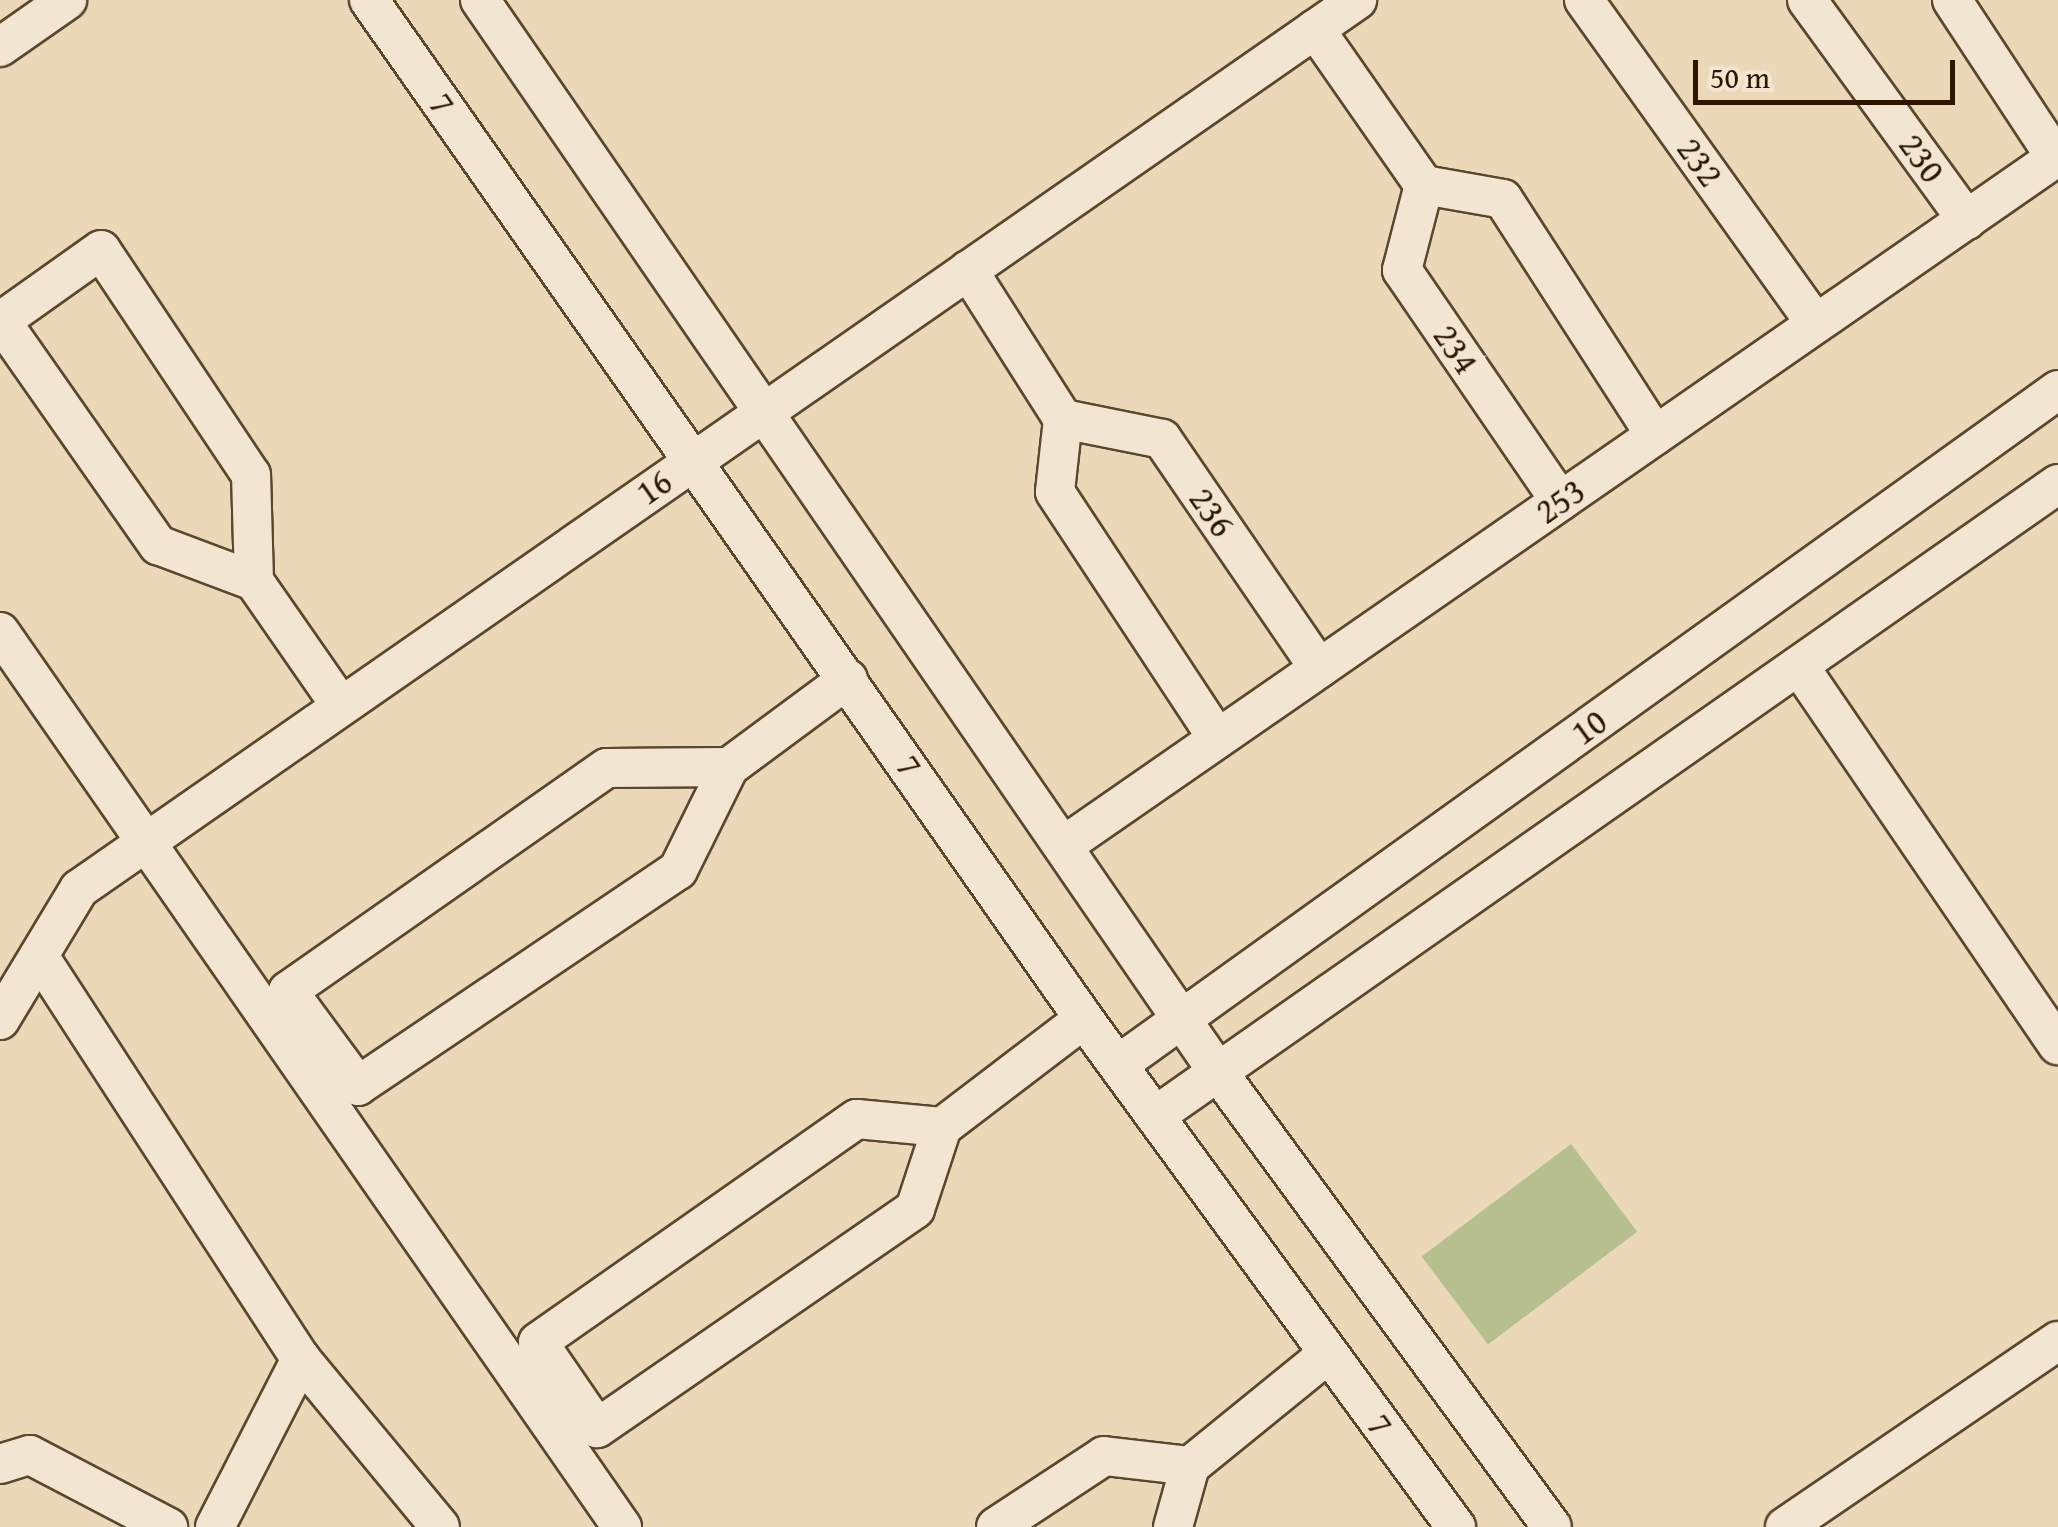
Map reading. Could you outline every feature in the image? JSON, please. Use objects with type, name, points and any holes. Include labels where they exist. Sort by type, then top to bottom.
[{"type":"street","points":[[0,47],[67,0]]},
{"type":"street","name":"7","points":[[369,0],[695,459],[1084,1019],[1456,1527]]},
{"type":"street","points":[[480,0],[1218,1072],[1552,1527]]},
{"type":"street","name":"16","points":[[0,1020],[79,889],[1357,0]]},
{"type":"street","name":"232","points":[[1584,0],[1816,324]]},
{"type":"street","name":"230","points":[[1807,0],[1966,220]]},
{"type":"street","points":[[1952,0],[2057,156]]},
{"type":"street","points":[[1315,29],[1424,185],[1503,200],[1656,435]]},
{"type":"street","name":"253","points":[[1062,846],[2057,156]]},
{"type":"street","name":"234","points":[[1424,185],[1402,270],[1560,501]]},
{"type":"street","points":[[254,582],[158,545],[0,320],[101,250],[251,476],[254,582],[341,706]]},
{"type":"street","points":[[968,270],[1063,419],[1054,492],[1217,738]]},
{"type":"street","name":"10","points":[[1119,1064],[2058,390]]},
{"type":"street","name":"236","points":[[1063,419],[1162,439],[1319,668]]},
{"type":"street","name":"10","points":[[1156,1116],[2058,484]]},
{"type":"street","points":[[0,632],[622,1527]]},
{"type":"street","points":[[1798,666],[2058,1045]]},
{"type":"street","points":[[728,766],[606,768],[288,991],[358,1086],[678,870],[728,766],[848,679]]},
{"type":"street","points":[[38,956],[301,1360],[429,1522]]},
{"type":"street","points":[[942,1127],[856,1119],[538,1342],[598,1428],[915,1209],[942,1127],[1084,1019]]},
{"type":"street","points":[[1785,1527],[2058,1341]]},
{"type":"street","points":[[1173,1527],[1190,1466],[1328,1354]]},
{"type":"street","points":[[215,1527],[301,1360]]},
{"type":"street","points":[[0,1464],[30,1455],[168,1527]]},
{"type":"street","points":[[996,1527],[1104,1456],[1190,1466]]},
{"type":"green space","points":[[1571,1144],[1637,1232],[1488,1344],[1422,1257]]}]
